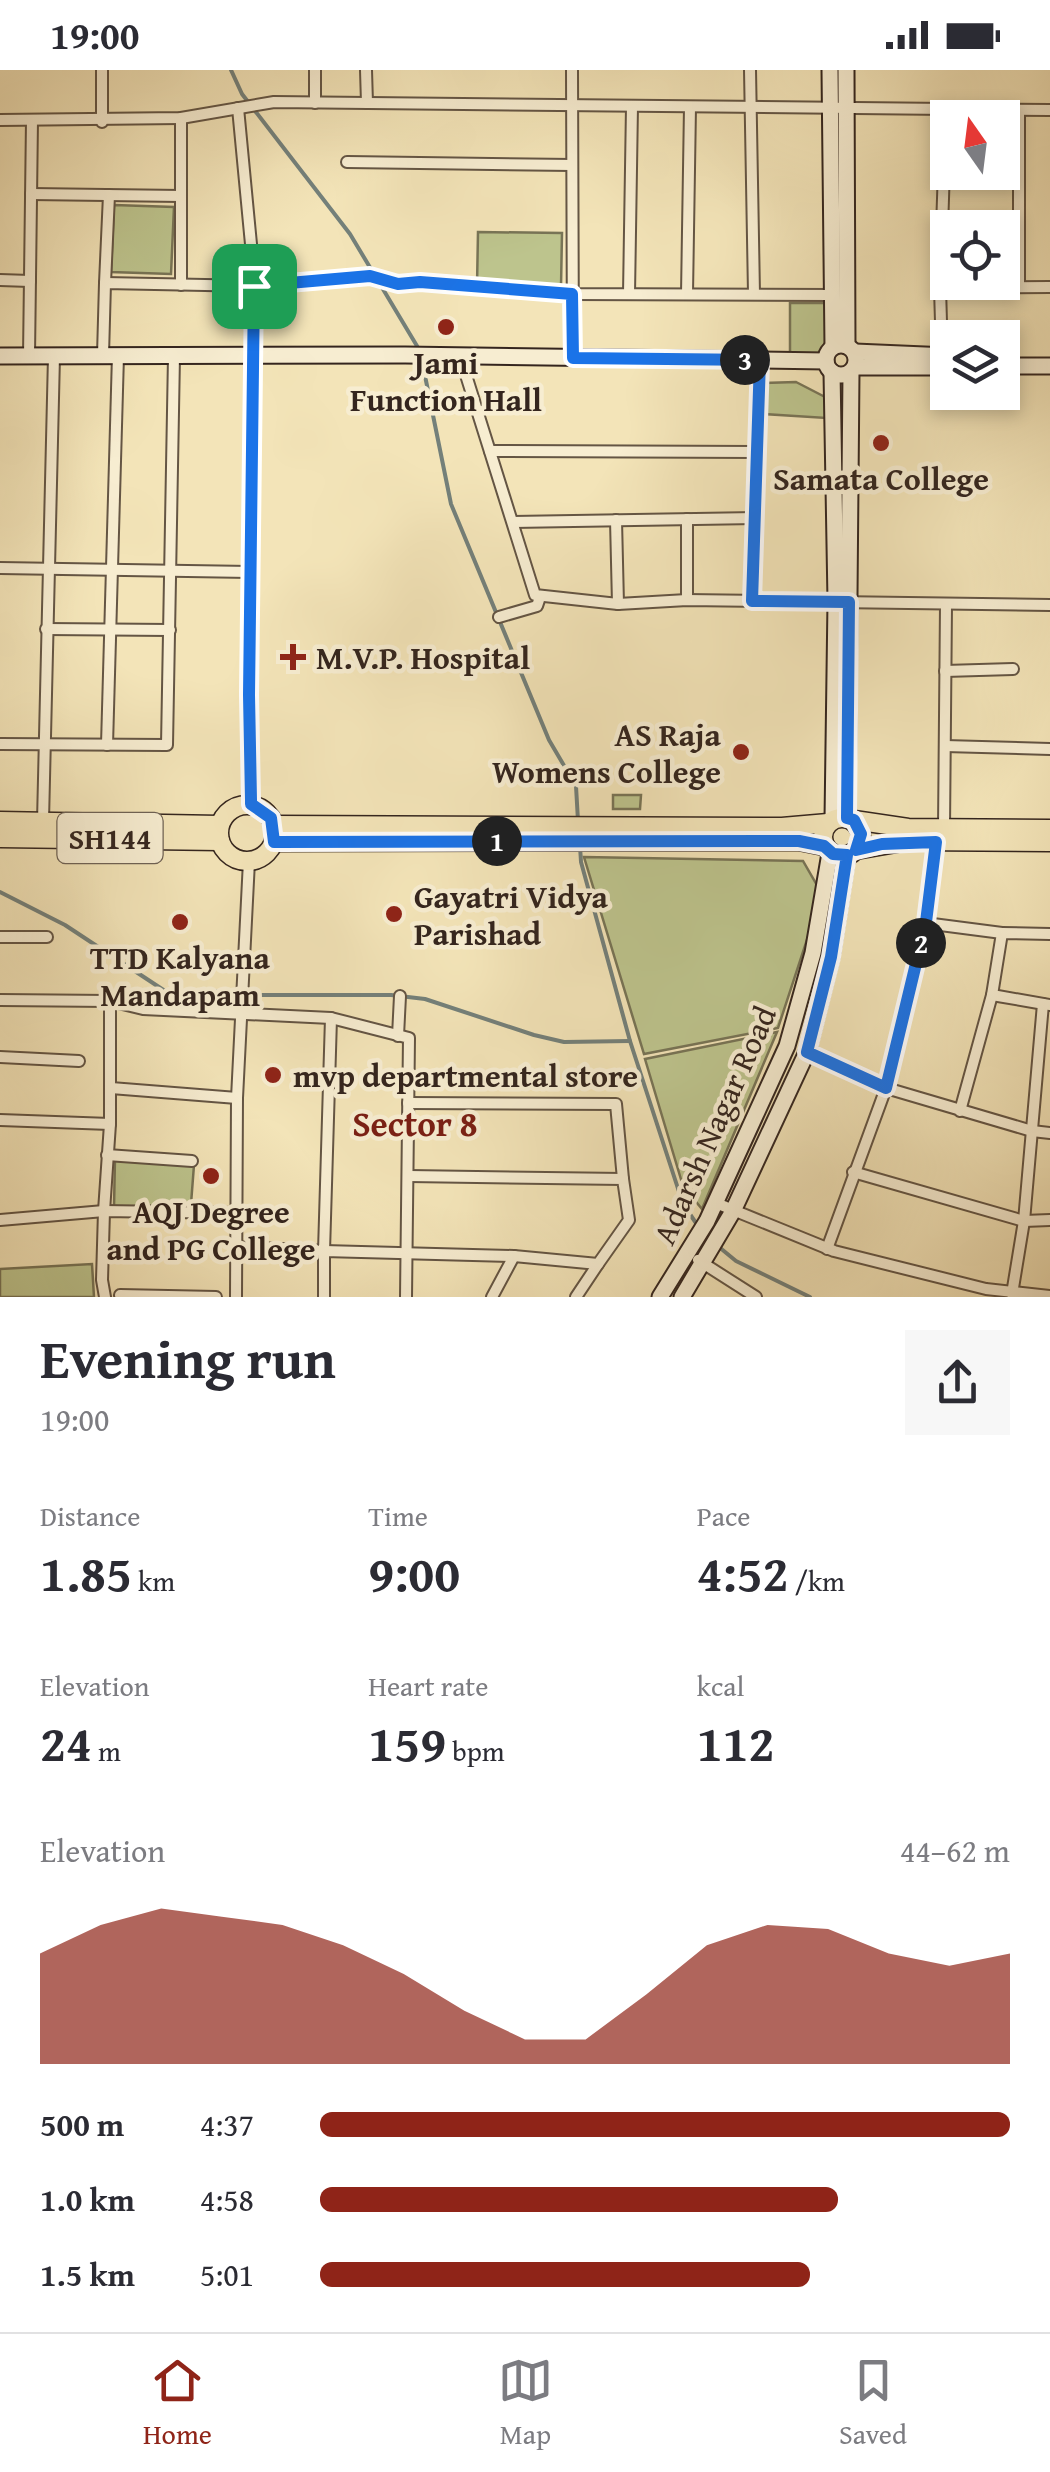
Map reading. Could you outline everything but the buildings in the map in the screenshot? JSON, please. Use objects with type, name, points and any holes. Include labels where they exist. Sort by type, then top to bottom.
[{"type":"main road","points":[[251,804],[266,811],[274,834],[264,855],[249,861],[230,856],[220,833],[232,809],[251,804]]},
{"type":"main road","name":"SH144","points":[[0,821],[43,829],[220,833]]},
{"type":"main road","points":[[660,834],[844,821],[940,835],[1050,842]]},
{"type":"main road","points":[[839,851],[861,834],[844,821]]},
{"type":"main road","points":[[839,851],[823,830],[844,821]]},
{"type":"main road","name":"SH144","points":[[0,838],[43,829]]},
{"type":"main road","points":[[274,834],[660,834],[799,841],[839,851],[940,835],[1050,830]]},
{"type":"street","points":[[102,70],[102,122]]},
{"type":"street","points":[[315,70],[315,103]]},
{"type":"street","points":[[366,70],[367,103]]},
{"type":"street","points":[[572,70],[573,358]]},
{"type":"street","points":[[750,70],[754,294]]},
{"type":"street","points":[[830,70],[838,108],[843,360],[844,821]]},
{"type":"street","points":[[843,360],[832,295],[838,108],[846,70]]},
{"type":"street","points":[[0,120],[102,122],[182,118],[265,102],[930,109]]},
{"type":"street","points":[[629,294],[632,106]]},
{"type":"street","points":[[686,294],[690,106]]},
{"type":"street","points":[[242,107],[255,356],[250,572],[251,804]]},
{"type":"street","points":[[1020,110],[1050,110]]},
{"type":"street","points":[[181,285],[182,118]]},
{"type":"street","points":[[30,356],[32,120]]},
{"type":"street","points":[[346,162],[572,165]]},
{"type":"street","points":[[31,194],[181,196]]},
{"type":"street","points":[[107,745],[113,570],[105,283],[109,196]]},
{"type":"street","points":[[105,283],[254,286],[370,276],[398,284],[420,282],[572,294],[832,295]]},
{"type":"street","points":[[0,280],[30,281]]},
{"type":"street","points":[[1020,287],[1050,287]]},
{"type":"street","points":[[0,356],[930,359]]},
{"type":"street","points":[[43,829],[54,356]]},
{"type":"street","points":[[0,744],[167,744],[174,356]]},
{"type":"street","points":[[460,356],[531,588],[540,596],[618,604],[687,600],[1050,605]]},
{"type":"street","points":[[1020,356],[1050,356]]},
{"type":"street","points":[[752,601],[760,360]]},
{"type":"street","points":[[1020,366],[1050,366]]},
{"type":"street","points":[[490,450],[756,452]]},
{"type":"street","points":[[513,522],[756,518]]},
{"type":"street","points":[[687,519],[687,600]]},
{"type":"street","points":[[616,520],[618,604]]},
{"type":"street","points":[[0,568],[250,572]]},
{"type":"street","points":[[498,617],[537,606],[540,596]]},
{"type":"street","points":[[827,1248],[886,1088],[926,922],[940,835],[946,746],[946,605]]},
{"type":"street","points":[[46,628],[170,630]]},
{"type":"street","points":[[945,670],[1013,668]]},
{"type":"street","points":[[946,746],[1050,749]]},
{"type":"street","name":"Adarsh Nagar Road","points":[[682,1297],[733,1210],[807,1052],[831,957],[839,851]]},
{"type":"street","name":"Adarsh Nagar Road","points":[[660,1297],[707,1221],[787,1046],[839,851]]},
{"type":"street","points":[[236,1297],[238,1098],[249,861]]},
{"type":"street","points":[[926,922],[1002,933],[1050,934]]},
{"type":"street","points":[[960,1111],[992,995],[1002,933]]},
{"type":"street","points":[[0,937],[47,937]]},
{"type":"street","points":[[992,995],[1046,1004],[1024,1220],[1012,1294]]},
{"type":"street","points":[[398,1036],[400,996]]},
{"type":"street","points":[[0,1000],[110,1001],[143,1009],[330,1018],[408,1038],[406,1297]]},
{"type":"street","points":[[105,1297],[104,1211],[112,1088],[110,1001]]},
{"type":"street","points":[[324,1297],[330,1018]]},
{"type":"street","points":[[807,1052],[886,1088],[1032,1132],[1050,1133]]},
{"type":"street","points":[[0,1057],[79,1061]]},
{"type":"street","points":[[112,1088],[238,1098]]},
{"type":"street","points":[[408,1102],[616,1104],[629,1220],[576,1297]]},
{"type":"street","points":[[0,1120],[110,1124]]},
{"type":"street","points":[[106,1154],[192,1161]]},
{"type":"street","points":[[853,1172],[1024,1220],[1050,1220]]},
{"type":"street","points":[[409,1176],[623,1179]]},
{"type":"street","points":[[716,1203],[827,1248],[1012,1294],[1050,1296]]},
{"type":"street","points":[[0,1220],[104,1211],[235,1214]]},
{"type":"street","points":[[235,1248],[514,1256],[598,1264]]},
{"type":"street","points":[[688,1254],[706,1259],[756,1297]]},
{"type":"street","points":[[492,1297],[514,1256]]},
{"type":"street","points":[[120,1295],[216,1297]]},
{"type":"green space","points":[[114,205],[174,207],[171,274],[111,272]]},
{"type":"green space","points":[[478,232],[562,233],[561,287],[477,286]]},
{"type":"green space","points":[[790,303],[833,303],[833,354],[790,355]]},
{"type":"green space","points":[[796,382],[825,397],[826,418],[764,414],[764,383]]},
{"type":"green space","points":[[613,795],[641,795],[640,809],[613,809]]},
{"type":"green space","points":[[584,857],[803,861],[822,894],[778,1028],[644,1054]]},
{"type":"green space","points":[[777,1032],[702,1209],[683,1186],[645,1059]]},
{"type":"green space","points":[[115,1158],[194,1165],[191,1204],[114,1207]]},
{"type":"green space","points":[[92,1264],[94,1297],[0,1297],[0,1269]]},
{"type":"waterway","points":[[231,70],[242,94],[350,234],[420,351]]},
{"type":"waterway","points":[[422,361],[451,504],[549,740],[576,786],[578,821]]},
{"type":"waterway","points":[[580,846],[581,862],[630,1041],[683,1204],[698,1226]]},
{"type":"waterway","points":[[0,892],[65,925],[165,991],[224,991]]},
{"type":"waterway","points":[[261,995],[391,995],[425,999],[564,1042],[630,1041]]},
{"type":"waterway","points":[[719,1247],[736,1261],[810,1297]]},
{"type":"place","name":"Jami Function Hall","points":[[446,327]]},
{"type":"place","name":"Samata College","points":[[881,443]]},
{"type":"place","name":"M.V.P. Hospital","points":[[293,657]]},
{"type":"place","name":"AS Raja Womens College","points":[[741,752]]},
{"type":"place","name":"Gayatri Vidya Parishad","points":[[394,914]]},
{"type":"place","name":"TTD Kalyana Mandapam","points":[[180,922]]},
{"type":"place","name":"mvp departmental store","points":[[273,1075]]},
{"type":"place","name":"AQJ Degree and PG College","points":[[211,1176]]},
{"type":"district","name":"Sector 8","points":[[415,1123]]},
{"type":"route","points":[[370,276],[398,284],[420,282],[572,294],[573,358],[760,360],[752,601],[849,602],[845,780],[847,818],[854,820],[861,834],[856,850],[882,844],[936,842],[926,922],[886,1088],[807,1052],[831,957],[847,855],[799,841],[274,842],[271,818],[251,804],[254,286],[370,276]]}]
